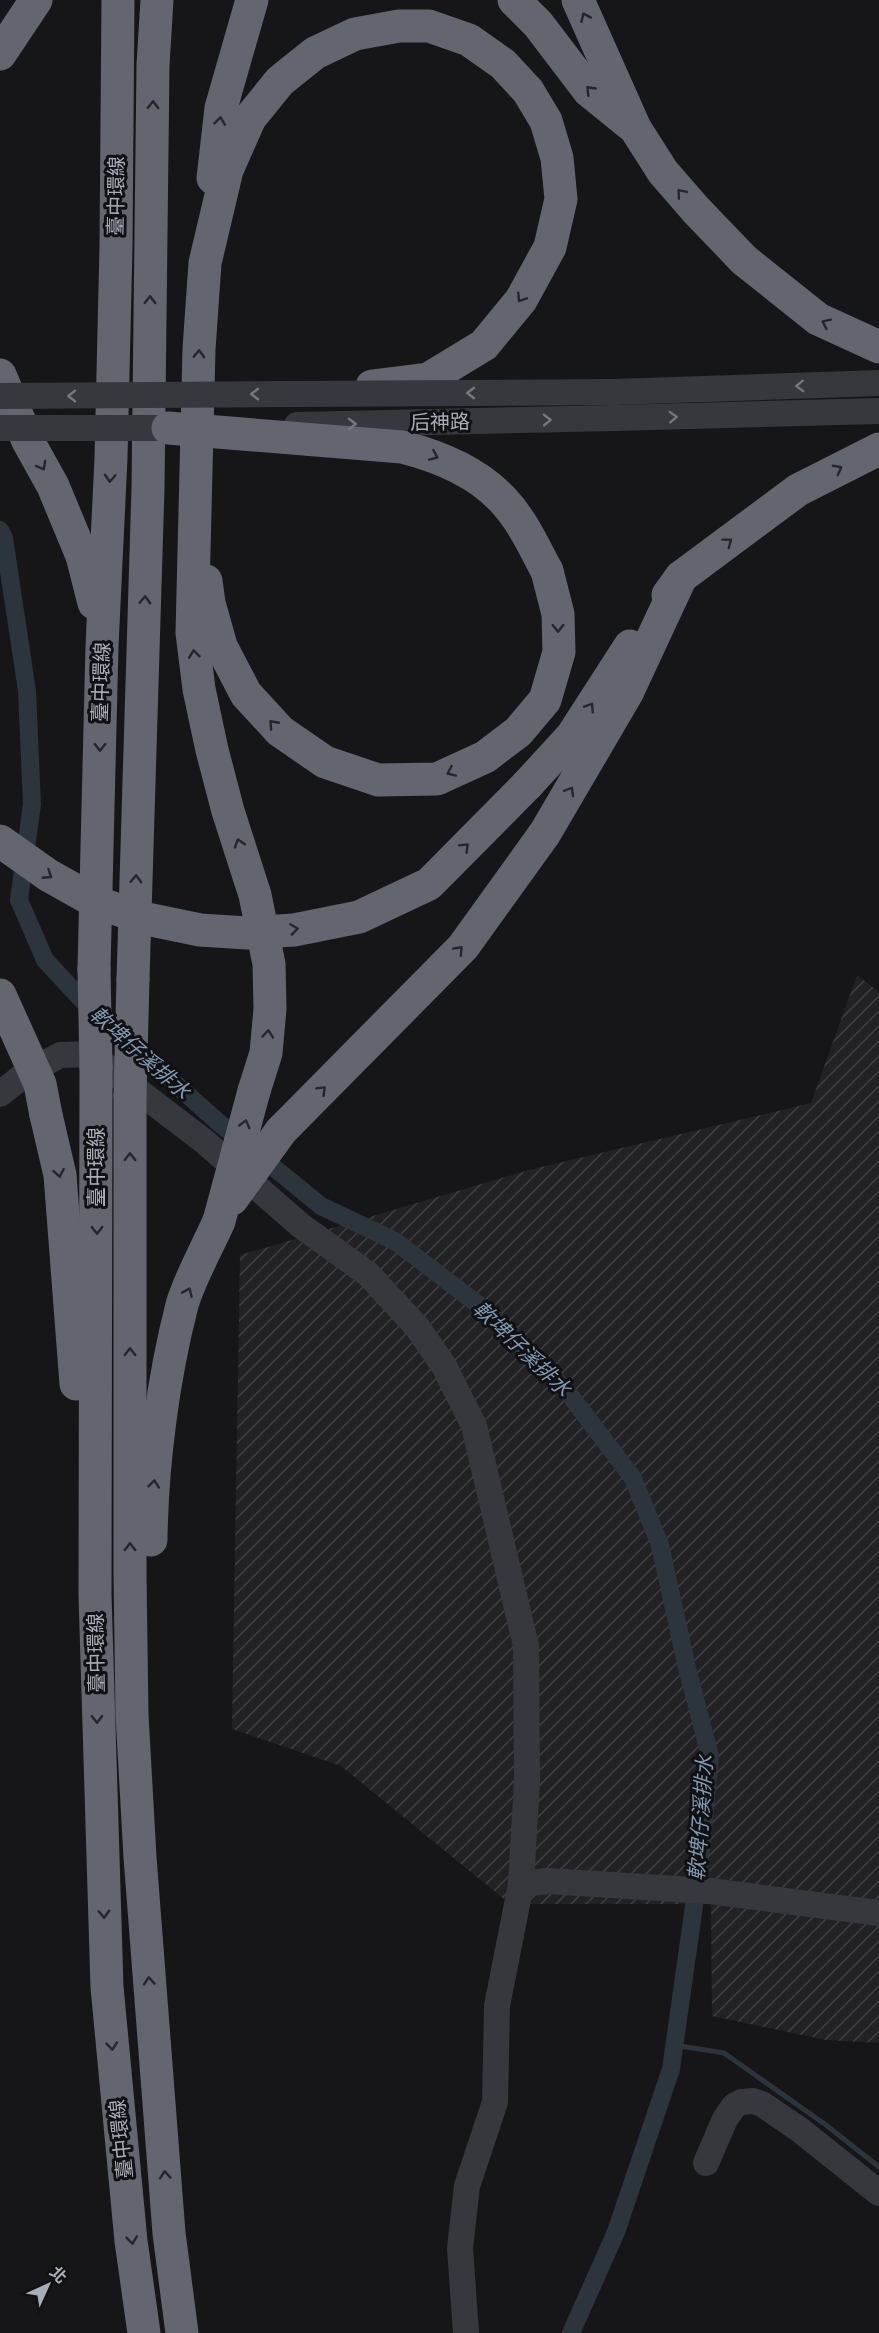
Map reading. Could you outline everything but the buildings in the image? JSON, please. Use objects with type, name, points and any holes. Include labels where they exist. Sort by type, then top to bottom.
[{"type":"highway","points":[[0,54],[36,0]]},
{"type":"highway","name":"臺中環線","points":[[118,0],[112,400],[102,646],[94,969],[96,1067],[95,1595],[107,1987],[131,2241],[144,2333]]},
{"type":"highway","name":"臺中環線","points":[[157,0],[153,65],[148,488],[130,1096],[130,1585],[132,1715],[140,1857],[169,2233],[182,2333]]},
{"type":"highway","points":[[140,1857],[150,1654],[152,1511],[163,1404],[183,1303],[219,1221],[266,1053],[270,1009],[268,964],[255,895],[228,811],[199,690],[192,633],[192,560],[196,515],[200,349],[205,263],[221,108],[252,0]]},
{"type":"highway","points":[[514,0],[538,24],[589,91],[635,128]]},
{"type":"highway","points":[[578,0],[635,128],[663,172],[744,260],[818,319],[879,347]]},
{"type":"highway","points":[[205,263],[227,170],[250,118],[280,81],[315,53],[355,33],[399,26],[429,26],[469,40],[504,64],[528,91],[546,120],[557,158],[561,199],[550,247],[521,300],[484,345],[428,379],[297,394]]},
{"type":"highway","points":[[0,375],[28,441],[53,486],[82,556],[102,646]]},
{"type":"highway","points":[[168,428],[402,447],[431,454],[468,473],[502,500],[527,533],[547,571],[558,614],[559,652],[545,700],[518,732],[485,757],[437,778],[378,780],[325,762],[280,731],[246,694],[221,646],[209,603],[196,515]]},
{"type":"highway","points":[[0,841],[48,875],[96,903],[142,918],[200,930],[247,933],[294,930],[359,917],[429,884],[527,785],[572,736],[639,633],[681,577],[798,490],[879,449]]},
{"type":"highway","points":[[219,1221],[281,1131],[463,947],[538,843],[627,693],[681,577]]},
{"type":"highway","points":[[0,995],[40,1084],[60,1175],[77,1402],[95,1595]]},
{"type":"street","name":"后神路","points":[[0,396],[614,392],[879,383]]},
{"type":"street","name":"后神路","points":[[0,428],[168,428],[879,411]]},
{"type":"street","points":[[0,1094],[24,1075],[60,1055],[90,1054],[205,1142],[300,1225],[368,1274],[417,1327],[444,1366],[474,1426],[526,1646],[527,1781],[521,1884],[497,2006],[495,2102],[467,2186],[460,2248],[466,2333]]},
{"type":"street","points":[[521,1884],[547,1881],[710,1891],[879,1913]]},
{"type":"street","points":[[706,2163],[724,2119],[734,2106],[741,2102],[753,2101],[762,2104],[800,2130],[879,2193]]},
{"type":"shaded area","points":[[857,975],[879,992],[879,2043],[826,2040],[712,2016],[711,1904],[510,1904],[341,1766],[232,1729],[240,1255],[529,1170],[811,1103]]},
{"type":"waterway","name":"軟埤仔溪排水","points":[[0,530],[4,538],[27,691],[32,804],[19,900],[45,960],[85,1003],[218,1122],[321,1206],[395,1241],[488,1312],[566,1390],[633,1478],[660,1545],[687,1668],[710,1756],[698,1878],[671,2069],[616,2232],[571,2333]]},
{"type":"waterway","points":[[674,2045],[724,2053],[826,2125],[879,2167]]}]
